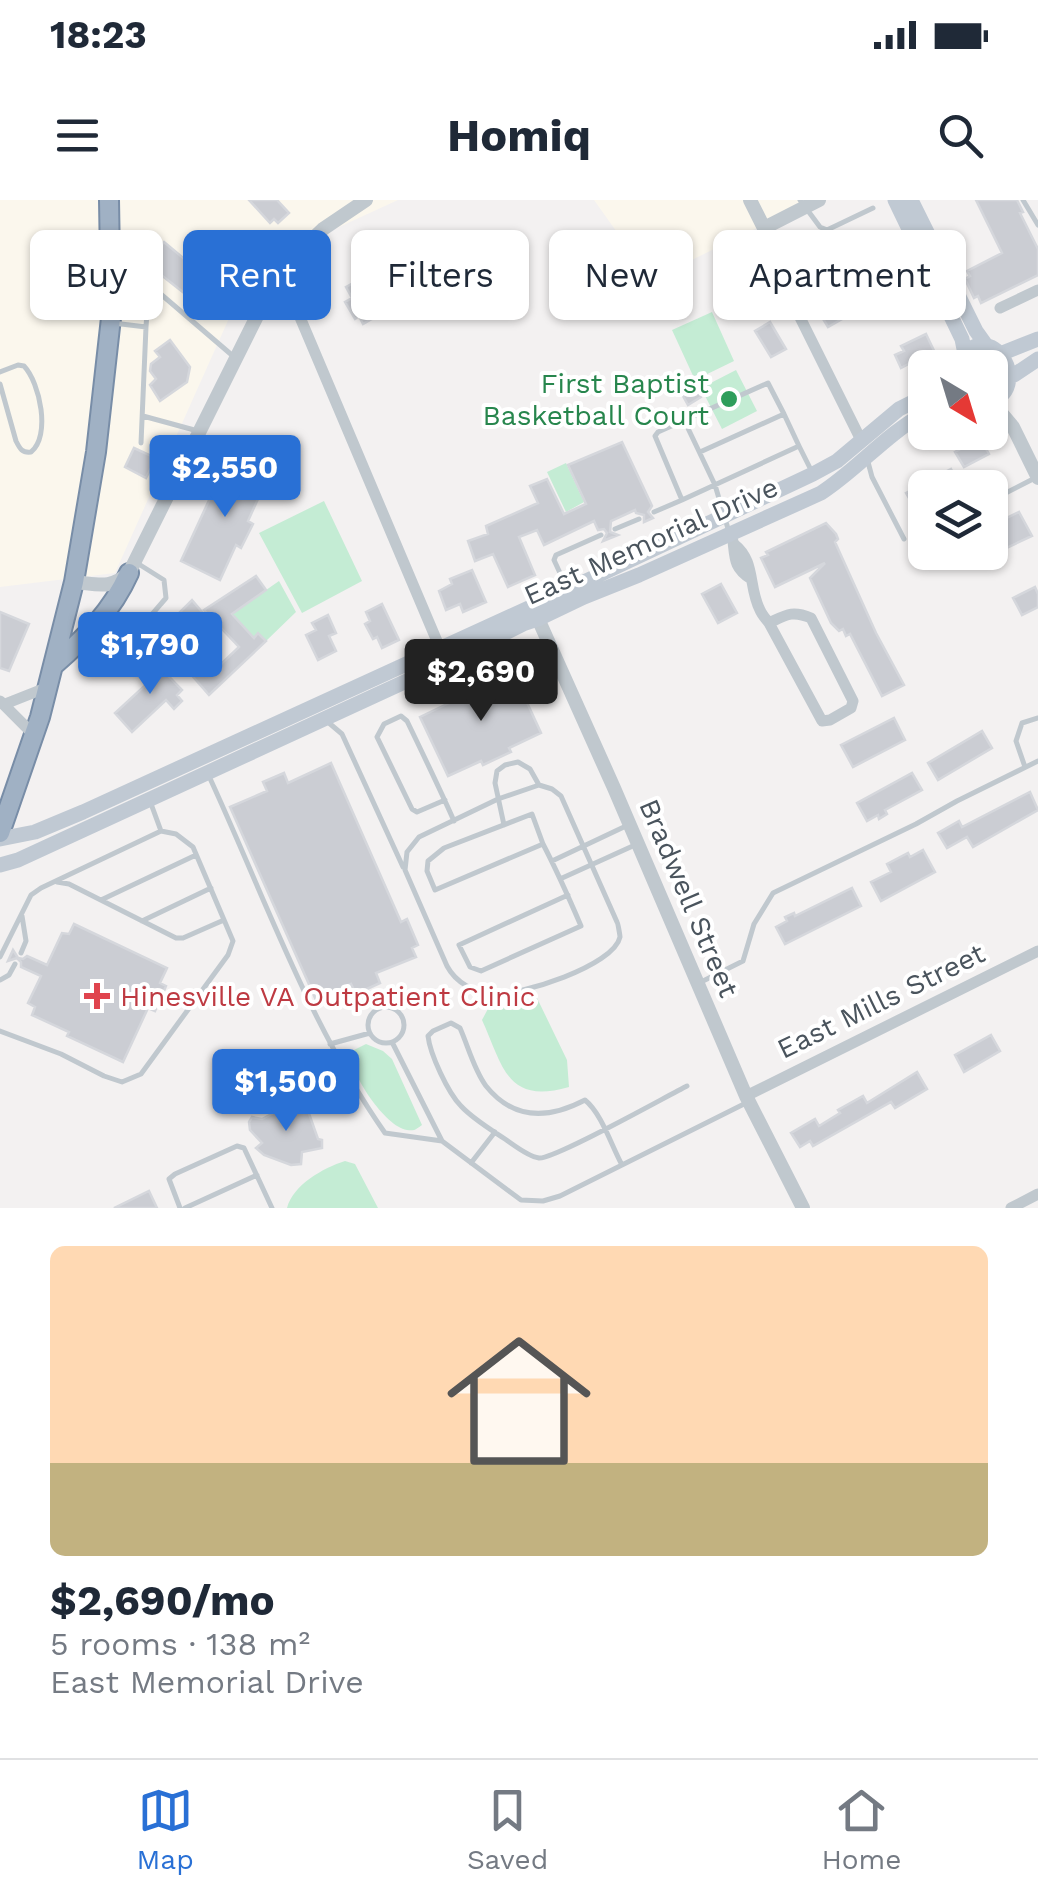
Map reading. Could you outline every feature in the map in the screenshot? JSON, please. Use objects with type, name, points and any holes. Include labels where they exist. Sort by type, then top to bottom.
[{"type":"highway","points":[[0,836],[48,687],[74,582],[96,452],[110,323],[108,200]]},
{"type":"highway","points":[[54,665],[98,623],[119,596],[132,567]]},
{"type":"main road","points":[[895,200],[917,230]]},
{"type":"main road","points":[[911,200],[918,230]]},
{"type":"main road","points":[[966,314],[986,345],[1000,350]]},
{"type":"main road","points":[[954,320],[962,350]]},
{"type":"main road","points":[[1008,351],[1038,338]]},
{"type":"main road","points":[[972,350],[986,345]]},
{"type":"main road","points":[[1008,357],[1014,376],[1008,390]]},
{"type":"main road","points":[[1014,376],[1038,358]]},
{"type":"main road","name":"East Memorial Drive","points":[[536,613],[568,589],[837,461],[908,404]]},
{"type":"main road","name":"East Memorial Drive","points":[[0,865],[18,860],[146,792],[536,613],[732,539],[845,477],[908,424]]},
{"type":"main road","name":"East Memorial Drive","points":[[204,765],[322,720],[442,656]]},
{"type":"main road","name":"East Memorial Drive","points":[[0,836],[35,832],[146,792]]},
{"type":"street","points":[[323,230],[366,200]]},
{"type":"street","points":[[750,200],[764,228],[802,204],[819,200]]},
{"type":"street","points":[[1000,308],[1038,290]]},
{"type":"street","points":[[74,582],[108,586],[119,582],[132,567],[255,320]]},
{"type":"street","points":[[301,320],[442,656]]},
{"type":"street","points":[[802,320],[862,440]]},
{"type":"street","points":[[1008,421],[1038,477]]},
{"type":"street","points":[[732,539],[732,554],[740,573],[750,580],[759,609],[822,721],[851,708],[854,701],[811,618],[798,612],[769,623]]},
{"type":"street","name":"Bradwell Street","points":[[536,613],[747,1098],[803,1208]]},
{"type":"street","points":[[34,735],[2,702],[48,687]]},
{"type":"street","name":"East Mills Street","points":[[747,1098],[1038,951]]},
{"type":"street","points":[[1011,1208],[1034,1200]]},
{"type":"lane","points":[[1023,200],[1038,225]]},
{"type":"lane","points":[[802,204],[823,230],[872,208]]},
{"type":"lane","points":[[141,444],[148,284],[236,358]]},
{"type":"lane","points":[[110,323],[146,327]]},
{"type":"lane","points":[[0,372],[24,366],[31,374],[42,418],[41,442],[31,452],[16,442],[0,384]]},
{"type":"lane","points":[[682,500],[655,436],[768,383],[813,474]]},
{"type":"lane","points":[[700,452],[784,414]]},
{"type":"lane","points":[[143,416],[199,431]]},
{"type":"lane","points":[[685,420],[715,485],[732,539]]},
{"type":"lane","points":[[862,440],[872,476],[904,539]]},
{"type":"lane","points":[[654,512],[799,446]]},
{"type":"lane","points":[[1008,492],[1038,477]]},
{"type":"lane","points":[[615,529],[638,519]]},
{"type":"lane","points":[[568,589],[554,560],[556,555],[600,535]]},
{"type":"lane","points":[[98,623],[117,636],[126,637],[166,598],[164,580],[132,567]]},
{"type":"lane","points":[[445,800],[417,812],[412,809],[377,738],[384,724],[400,716],[407,722],[445,800],[454,821]]},
{"type":"lane","points":[[1025,767],[1016,740],[1022,723],[1038,718]]},
{"type":"lane","points":[[322,720],[342,734],[452,976],[470,988],[493,994],[515,992],[586,969],[614,948],[620,937],[617,922],[561,796],[552,789],[538,785],[419,836],[407,852],[404,870]]},
{"type":"lane","points":[[698,984],[743,961],[754,924],[773,892],[1038,761]]},
{"type":"lane","points":[[504,825],[494,783],[497,771],[505,764],[518,762],[530,769],[538,785]]},
{"type":"lane","points":[[204,765],[317,1019],[363,1102],[384,1133],[442,1141]]},
{"type":"lane","points":[[146,792],[160,830]]},
{"type":"lane","points":[[543,844],[435,890],[428,860],[444,848],[532,814],[582,926],[481,971],[470,967],[459,945],[568,895]]},
{"type":"lane","points":[[552,860],[630,825]]},
{"type":"lane","points":[[0,957],[31,895],[160,830],[176,834],[193,847],[233,941],[228,955],[141,1074],[122,1082],[0,1031]]},
{"type":"lane","points":[[560,879],[638,844]]},
{"type":"lane","points":[[101,900],[196,854]]},
{"type":"lane","points":[[54,881],[69,884],[176,938],[224,920]]},
{"type":"lane","points":[[142,921],[211,888]]},
{"type":"lane","points":[[21,953],[26,942],[22,913]]},
{"type":"lane","points":[[0,980],[15,964]]},
{"type":"lane","points":[[386,1007],[403,1018],[404,1028],[392,1042],[375,1040],[368,1026],[373,1013],[386,1007]]},
{"type":"lane","points":[[622,1165],[603,1129],[590,1102],[585,1100],[549,1114],[534,1114],[510,1106],[484,1084],[460,1028],[451,1023],[428,1036],[460,1105],[494,1132],[539,1158],[552,1155],[603,1129],[687,1086]]},
{"type":"lane","points":[[330,1044],[370,1033]]},
{"type":"lane","points":[[392,1042],[442,1141],[533,1204],[560,1196],[747,1098]]},
{"type":"lane","points":[[471,1163],[494,1132]]},
{"type":"lane","points":[[257,1175],[182,1208],[169,1179],[237,1146],[244,1148],[257,1175],[272,1208]]},
{"type":"shaded area","points":[[0,200],[398,200],[331,231],[183,230],[183,320],[228,320],[115,573],[0,587]]},
{"type":"shaded area","points":[[594,200],[814,200],[753,230],[713,230],[713,250],[693,259],[693,230],[615,230]]},
{"type":"green space","points":[[712,312],[734,361],[695,380],[672,330]]},
{"type":"green space","name":"First Baptist Basketball Court","points":[[736,370],[757,411],[722,429],[701,388]]},
{"type":"green space","points":[[566,463],[584,502],[566,512],[547,472]]},
{"type":"green space","points":[[324,501],[362,581],[302,613],[259,533]]},
{"type":"green space","points":[[279,581],[296,612],[266,641],[258,633],[254,638],[232,614]]},
{"type":"green space","points":[[537,998],[567,1060],[569,1087],[532,1091],[519,1086],[502,1066],[482,1020],[490,1005],[508,1006]]},
{"type":"green space","points":[[366,1044],[392,1059],[422,1125],[417,1129],[398,1127],[362,1085],[350,1052]]},
{"type":"green space","points":[[345,1161],[355,1164],[378,1208],[287,1208],[310,1179]]},
{"type":"building","points":[[249,200],[277,200],[289,213],[278,223],[274,219],[270,223]]},
{"type":"building","points":[[976,200],[1017,200],[1038,249],[1038,275],[981,303],[966,281],[970,276],[967,271],[1002,253]]},
{"type":"building","points":[[163,243],[183,258],[183,292],[163,276]]},
{"type":"building","points":[[770,322],[786,349],[771,357],[755,331]]},
{"type":"building","points":[[926,334],[934,350],[908,350],[908,364],[901,368],[895,355],[904,351],[901,346]]},
{"type":"building","points":[[170,340],[190,367],[187,382],[160,401],[150,385],[156,379],[150,371],[151,364],[160,357],[155,351]]},
{"type":"building","points":[[694,377],[701,397],[688,405],[678,387]]},
{"type":"building","points":[[622,442],[652,506],[648,512],[653,518],[644,522],[644,515],[635,510],[611,521],[610,532],[618,535],[603,541],[607,533],[598,530],[594,521],[544,545],[537,530],[519,537],[535,575],[508,587],[493,554],[475,561],[468,541],[488,534],[486,526],[538,503],[530,486],[547,479],[564,514],[586,504],[568,465]]},
{"type":"building","points":[[134,448],[156,458],[146,478],[125,467]]},
{"type":"building","points":[[987,450],[989,454],[964,467],[955,452]]},
{"type":"building","points":[[228,459],[267,479],[248,521],[253,524],[241,548],[236,545],[220,580],[181,561]]},
{"type":"building","points":[[1019,512],[1032,536],[1008,547],[1008,517]]},
{"type":"building","points":[[826,523],[836,534],[835,542],[904,685],[882,696],[850,634],[846,636],[843,629],[839,631],[831,623],[810,578],[825,563],[775,587],[761,558]]},
{"type":"building","points":[[472,570],[486,602],[463,612],[460,604],[446,610],[439,591],[452,584],[450,579]]},
{"type":"building","points":[[256,576],[266,590],[232,614],[254,638],[258,633],[266,641],[209,695],[167,647],[162,650],[152,640],[192,600],[202,612],[183,630],[219,666],[239,647],[204,610]]},
{"type":"building","points":[[721,584],[737,613],[718,623],[702,594]]},
{"type":"building","points":[[1035,587],[1038,607],[1022,615],[1013,598]]},
{"type":"building","points":[[382,604],[399,640],[382,648],[365,624],[370,621],[366,612]]},
{"type":"building","points":[[0,612],[29,624],[9,671],[0,668]]},
{"type":"building","points":[[328,615],[336,633],[329,636],[336,651],[318,660],[306,635],[316,630],[312,623]]},
{"type":"building","points":[[151,658],[182,690],[177,695],[182,701],[174,709],[166,700],[132,732],[115,713],[151,680],[140,668]]},
{"type":"building","points":[[513,672],[541,733],[483,765],[481,761],[448,776],[420,717],[453,701],[451,696],[479,682],[481,687]]},
{"type":"building","points":[[894,718],[905,740],[853,767],[841,745]]},
{"type":"building","points":[[982,731],[992,748],[938,780],[928,763]]},
{"type":"building","points":[[331,763],[401,922],[407,919],[418,945],[412,948],[416,957],[376,973],[380,983],[356,994],[351,984],[316,1000],[230,807],[267,791],[263,782],[284,773],[288,783]]},
{"type":"building","points":[[912,773],[922,790],[885,810],[887,814],[879,819],[878,815],[867,821],[857,803]]},
{"type":"building","points":[[1030,792],[1038,810],[973,847],[967,837],[947,848],[938,833],[959,821],[962,827]]},
{"type":"building","points":[[923,850],[935,872],[881,901],[871,882],[891,872],[887,864]]},
{"type":"building","points":[[852,888],[861,906],[785,944],[776,927],[787,921],[785,917],[794,913],[795,916]]},
{"type":"building","name":"Hinesville VA Outpatient Clinic","points":[[74,924],[167,968],[160,983],[166,986],[155,1011],[148,1008],[123,1062],[32,1015],[35,1007],[28,1003],[41,976],[21,967],[17,958],[8,961],[13,950],[18,958],[27,956],[47,965],[62,933],[69,934]]},
{"type":"building","points":[[991,1035],[1000,1051],[964,1072],[955,1055]]},
{"type":"building","points":[[917,1072],[927,1089],[895,1108],[891,1102],[813,1146],[810,1141],[800,1147],[791,1133],[815,1119],[819,1126],[863,1096],[867,1103]]},
{"type":"building","points":[[300,1100],[307,1108],[318,1139],[322,1140],[322,1148],[302,1152],[301,1164],[291,1165],[264,1155],[256,1148],[262,1143],[250,1130],[252,1117],[262,1119],[290,1101]]},
{"type":"building","points":[[149,1191],[157,1208],[114,1208]]},
{"type":"place","name":"First Baptist Basketball Court","points":[[729,399]]},
{"type":"place","name":"Hinesville VA Outpatient Clinic","points":[[97,996]]}]
